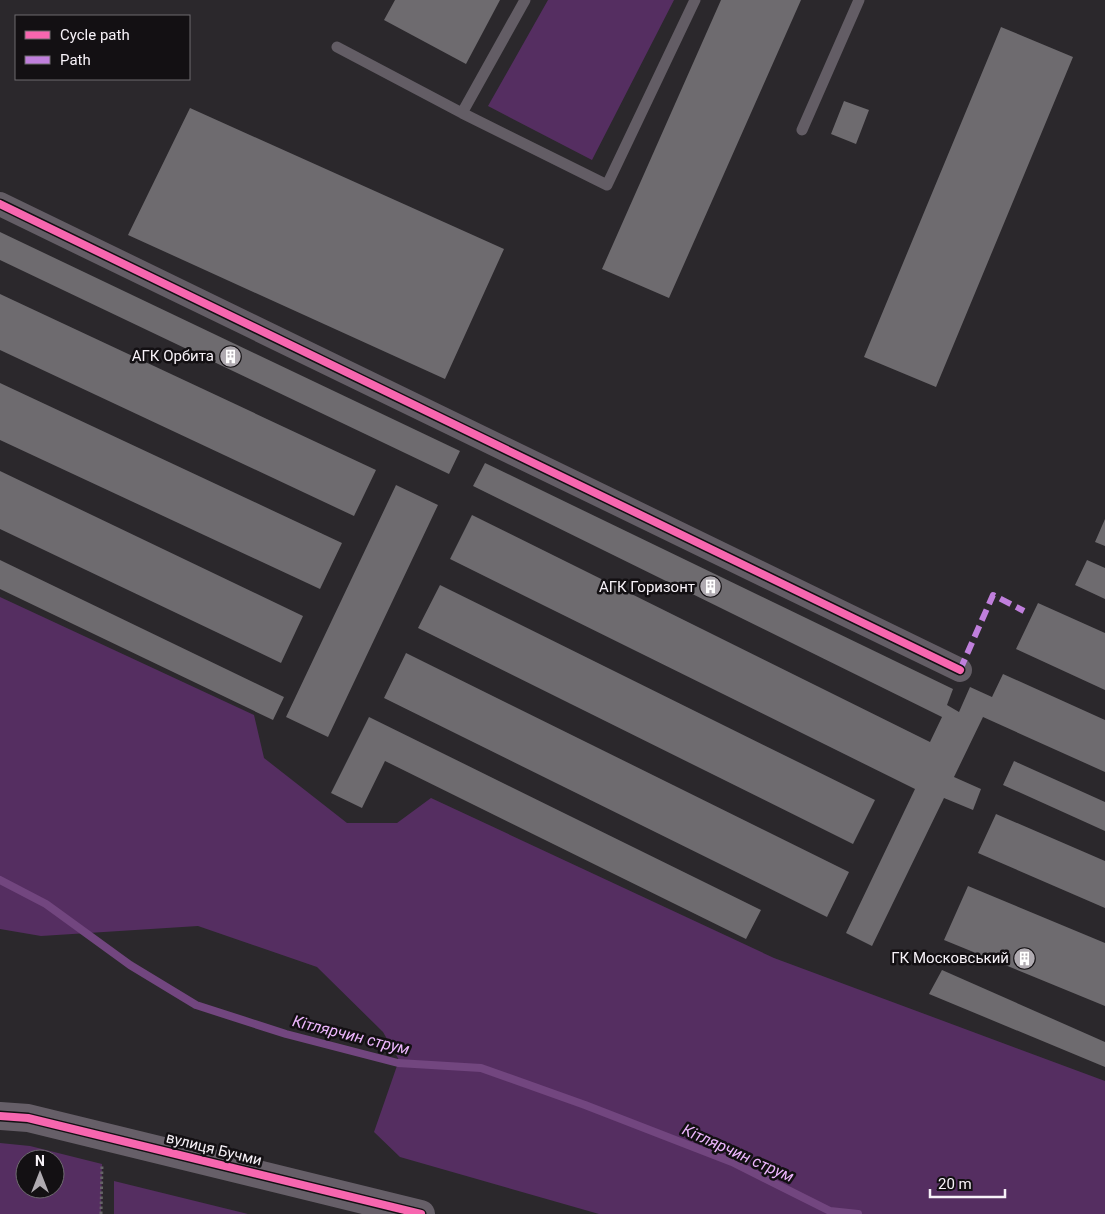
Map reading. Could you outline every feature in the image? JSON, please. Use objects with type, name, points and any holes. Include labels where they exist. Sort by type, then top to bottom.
[{"type":"street","points":[[0,204],[960,670]]},
{"type":"street","name":"вулиця Бучми","points":[[0,1116],[28,1118],[421,1214]]},
{"type":"lane","points":[[462,113],[525,0]]},
{"type":"lane","points":[[337,47],[462,113],[607,185],[695,0]]},
{"type":"lane","points":[[802,130],[859,0]]},
{"type":"path","points":[[102,1164],[102,1214]]},
{"type":"shaded area","points":[[548,0],[674,0],[592,160],[488,106]]},
{"type":"shaded area","points":[[0,597],[254,715],[264,758],[347,823],[397,823],[431,798],[774,958],[1105,1081],[1105,1214],[599,1214],[400,1157],[374,1132],[399,1060],[383,1032],[317,967],[198,926],[41,936],[0,929]]},
{"type":"shaded area","points":[[0,1143],[42,1149],[15,1149],[15,1199],[65,1199],[65,1155],[102,1164],[101,1214],[0,1214]]},
{"type":"shaded area","points":[[114,1181],[248,1214],[114,1214]]},
{"type":"building","points":[[395,0],[500,0],[466,64],[384,20]]},
{"type":"building","points":[[721,0],[801,0],[669,298],[602,269]]},
{"type":"building","points":[[1001,27],[1073,57],[936,387],[864,357]]},
{"type":"building","points":[[844,101],[869,110],[856,144],[831,134]]},
{"type":"building","points":[[190,108],[504,249],[445,379],[128,235]]},
{"type":"building","name":"АГК Орбита","points":[[0,232],[460,451],[449,474],[0,260]]},
{"type":"building","points":[[0,294],[376,470],[354,516],[0,350]]},
{"type":"building","points":[[0,383],[342,543],[320,589],[0,440]]},
{"type":"building","points":[[485,463],[953,689],[947,705],[959,712],[970,687],[992,697],[1003,674],[1105,720],[1105,772],[983,717],[954,777],[981,789],[973,810],[944,798],[872,946],[846,933],[915,789],[450,559],[472,515],[930,742],[942,717],[473,486]]},
{"type":"building","points":[[0,471],[303,616],[281,663],[0,529]]},
{"type":"building","points":[[396,485],[438,505],[328,737],[286,717]]},
{"type":"building","points":[[1105,519],[1105,546],[1095,542]]},
{"type":"building","points":[[0,560],[284,697],[273,720],[0,589]]},
{"type":"building","points":[[1087,560],[1105,568],[1105,599],[1075,585]]},
{"type":"building","points":[[440,585],[875,800],[853,844],[418,628]]},
{"type":"building","points":[[1038,603],[1105,633],[1105,690],[1016,649]]},
{"type":"building","points":[[406,653],[849,872],[827,917],[384,698]]},
{"type":"building","points":[[369,717],[761,910],[746,939],[385,761],[362,808],[331,793]]},
{"type":"building","points":[[1014,761],[1105,802],[1105,831],[1003,785]]},
{"type":"building","points":[[996,814],[1105,861],[1105,908],[978,853]]},
{"type":"building","points":[[968,886],[1105,943],[1105,1006],[944,940]]},
{"type":"building","points":[[942,970],[1105,1042],[1105,1067],[929,994]]},
{"type":"waterway","name":"Кітлярчин струм","points":[[0,880],[46,904],[130,965],[196,1005],[286,1034],[398,1063],[481,1068],[585,1105],[732,1162],[830,1211],[858,1214]]},
{"type":"marked path","points":[[960,670],[993,595],[1024,611]]},
{"type":"cycle path","points":[[0,204],[960,670]]},
{"type":"cycle path","points":[[0,1116],[28,1118],[421,1214]]},
{"type":"place","name":"АГК Орбита","points":[[230,356]]},
{"type":"place","name":"АГК Горизонт","points":[[711,587]]},
{"type":"place","name":"ГК Московський","points":[[1025,958]]}]
